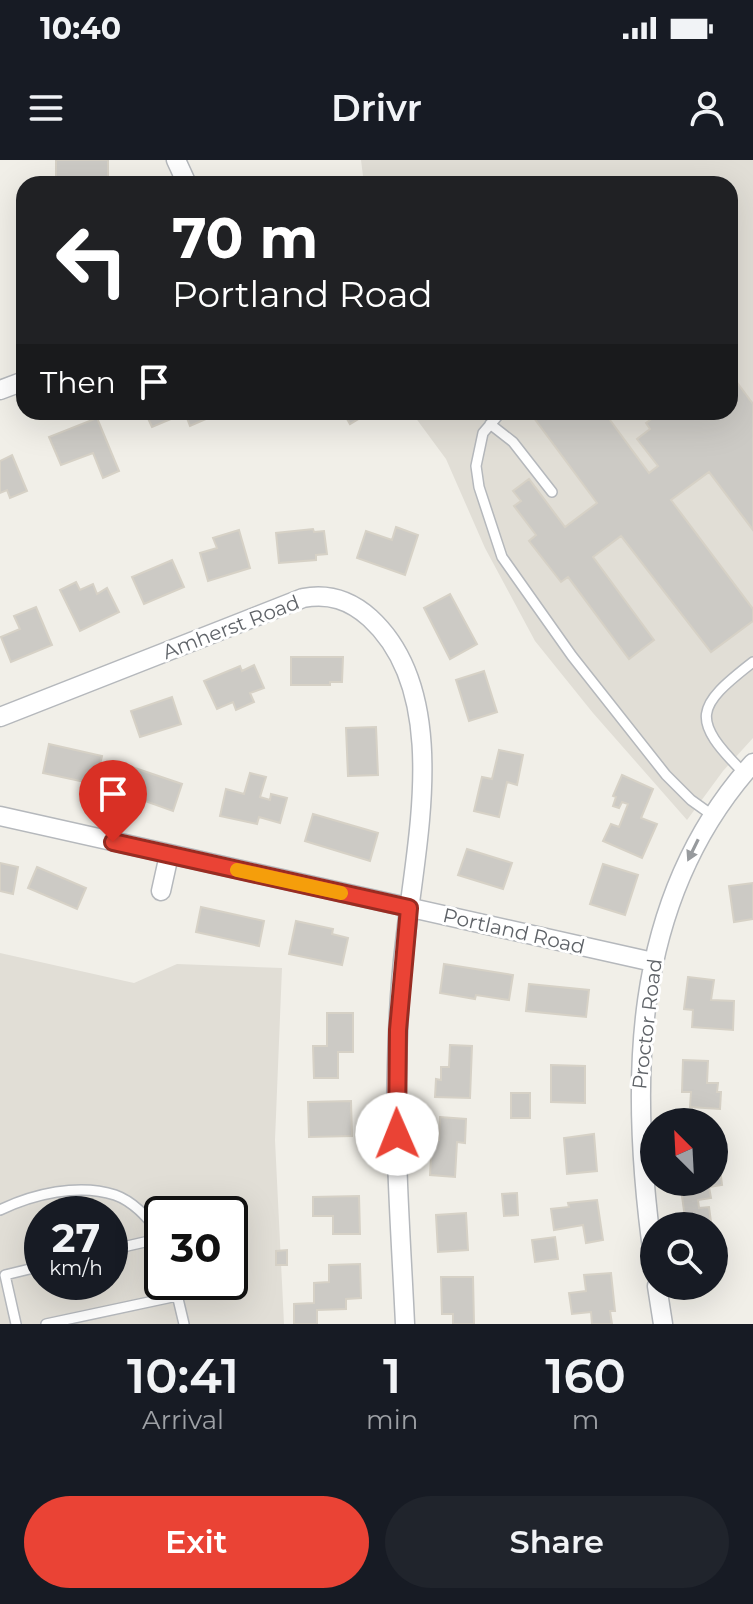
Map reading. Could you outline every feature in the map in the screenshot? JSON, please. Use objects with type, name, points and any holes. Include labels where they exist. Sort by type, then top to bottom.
[{"type":"street","name":"Amherst Road","points":[[0,717],[289,602],[317,596],[341,599],[353,605],[376,624],[394,650],[410,684],[419,720],[423,784],[398,1030],[396,1097],[405,1324]]},
{"type":"street","name":"Proctor Road","points":[[647,1212],[639,1098],[643,1027],[653,962],[671,900],[694,847],[712,815],[749,768]]},
{"type":"street","name":"Portland Road","points":[[0,816],[653,962]]},
{"type":"street","points":[[161,891],[169,855]]},
{"type":"street","points":[[659,1300],[663,1324]]},
{"type":"lane","points":[[494,420],[480,443],[477,477],[502,557],[572,656],[666,775],[691,800],[712,815]]},
{"type":"lane","points":[[490,424],[513,442],[552,492]]},
{"type":"lane","points":[[749,768],[716,744],[706,725],[706,715],[713,696],[753,662]]},
{"type":"lane","points":[[0,1210],[43,1195],[81,1190],[116,1196],[144,1216]]},
{"type":"lane","points":[[16,1324],[5,1275],[24,1270]]},
{"type":"lane","points":[[46,1324],[158,1300]]},
{"type":"lane","points":[[178,1300],[184,1324]]},
{"type":"shaded area","points":[[361,160],[753,160],[753,738],[723,771],[687,820],[535,641],[485,548],[446,459],[417,420],[738,420],[738,176],[363,176]]},
{"type":"shaded area","points":[[0,953],[134,983],[177,964],[282,968],[275,1140],[284,1324],[0,1324]]},
{"type":"building","points":[[56,160],[108,160],[108,176],[56,176]]},
{"type":"building","points":[[738,384],[753,404],[753,530],[709,472],[671,500],[753,609],[753,621],[711,652],[621,536],[593,557],[654,640],[629,659],[568,577],[561,582],[529,541],[536,535],[514,506],[521,501],[513,491],[529,479],[565,527],[597,503],[535,420],[610,420],[649,473],[658,466],[637,439],[650,429],[646,423],[650,420],[738,420]]},
{"type":"building","points":[[98,420],[119,471],[103,478],[93,453],[61,465],[49,437]]},
{"type":"building","points":[[149,420],[168,420],[152,427]]},
{"type":"building","points":[[188,420],[204,420],[190,426]]},
{"type":"building","points":[[12,455],[27,491],[10,498],[7,490],[0,493],[0,461]]},
{"type":"building","points":[[396,527],[418,535],[405,575],[357,558],[366,531],[392,540]]},
{"type":"building","points":[[313,529],[314,532],[324,531],[327,554],[316,555],[316,560],[279,563],[276,533]]},
{"type":"building","points":[[239,530],[250,568],[208,581],[200,553],[217,548],[213,538]]},
{"type":"building","points":[[172,560],[184,587],[144,604],[132,577]]},
{"type":"building","points":[[76,582],[80,590],[93,584],[97,594],[107,588],[119,612],[80,631],[60,590]]},
{"type":"building","points":[[450,594],[477,644],[450,659],[424,608]]},
{"type":"building","points":[[36,607],[52,645],[11,662],[1,637],[20,629],[14,616]]},
{"type":"building","points":[[291,657],[343,657],[342,682],[291,685]]},
{"type":"building","points":[[254,665],[264,688],[250,693],[254,702],[236,710],[233,702],[217,709],[204,681],[240,666],[242,671]]},
{"type":"building","points":[[484,671],[497,712],[469,721],[456,680]]},
{"type":"building","points":[[172,697],[181,724],[140,737],[131,711]]},
{"type":"building","points":[[376,727],[378,775],[348,776],[346,728]]},
{"type":"building","points":[[49,744],[102,756],[97,779],[86,776],[85,782],[43,773]]},
{"type":"building","points":[[499,750],[523,755],[517,785],[507,782],[499,817],[474,811],[482,777],[492,779]]},
{"type":"building","points":[[123,764],[182,784],[173,811],[114,790]]},
{"type":"building","points":[[250,773],[266,777],[260,797],[270,800],[271,794],[287,798],[280,823],[259,817],[257,824],[220,816],[226,789],[244,794]]},
{"type":"building","points":[[622,775],[653,789],[641,818],[657,824],[642,858],[603,841],[611,824],[619,827],[628,804],[622,802],[619,808],[613,806],[616,797],[613,796]]},
{"type":"building","points":[[313,814],[378,833],[370,861],[305,841]]},
{"type":"building","points":[[467,849],[512,863],[503,889],[458,875]]},
{"type":"building","points":[[0,863],[18,867],[13,894],[0,891]]},
{"type":"building","points":[[603,864],[638,875],[625,915],[590,904]]},
{"type":"building","points":[[37,867],[86,888],[77,909],[28,888]]},
{"type":"building","points":[[753,883],[753,919],[734,922],[729,886]]},
{"type":"building","points":[[201,907],[264,921],[259,946],[196,932]]},
{"type":"building","points":[[296,921],[333,929],[332,934],[348,938],[342,965],[289,954]]},
{"type":"building","points":[[444,964],[513,975],[509,1000],[476,995],[475,999],[440,993]]},
{"type":"building","points":[[688,977],[714,980],[711,1000],[734,1001],[733,1030],[692,1027],[693,1010],[684,1009]]},
{"type":"building","points":[[529,984],[589,990],[586,1017],[526,1011]]},
{"type":"building","points":[[327,1013],[353,1013],[353,1052],[338,1052],[338,1078],[314,1078],[313,1046],[327,1046]]},
{"type":"building","points":[[450,1045],[472,1046],[470,1098],[435,1097],[436,1079],[441,1080],[441,1067],[449,1067]]},
{"type":"building","points":[[683,1060],[708,1061],[707,1083],[718,1083],[720,1108],[690,1107],[691,1092],[682,1092]]},
{"type":"building","points":[[551,1065],[585,1066],[585,1103],[551,1102]]},
{"type":"building","points":[[511,1093],[530,1093],[530,1118],[511,1118]]},
{"type":"building","points":[[351,1101],[352,1136],[309,1137],[308,1102]]},
{"type":"building","points":[[440,1117],[466,1119],[465,1143],[457,1142],[455,1177],[430,1175],[432,1140],[439,1140]]},
{"type":"building","points":[[594,1134],[597,1171],[567,1174],[564,1138]]},
{"type":"building","points":[[517,1193],[518,1215],[504,1216],[502,1194]]},
{"type":"building","points":[[359,1196],[360,1234],[333,1234],[333,1216],[313,1216],[313,1197]]},
{"type":"building","points":[[682,1196],[711,1196],[698,1200],[699,1208],[709,1207],[710,1212],[684,1212]]},
{"type":"building","points":[[597,1200],[603,1240],[586,1243],[583,1225],[554,1230],[551,1209],[569,1207],[568,1203]]},
{"type":"building","points":[[466,1213],[468,1250],[438,1252],[436,1215]]},
{"type":"building","points":[[555,1237],[558,1259],[535,1262],[532,1240]]},
{"type":"building","points":[[287,1250],[287,1265],[276,1265],[276,1251]]},
{"type":"building","points":[[360,1264],[361,1298],[346,1299],[346,1309],[317,1310],[317,1324],[294,1324],[294,1304],[314,1303],[314,1283],[329,1282],[329,1265]]},
{"type":"building","points":[[611,1273],[615,1311],[610,1311],[612,1324],[592,1324],[591,1312],[572,1314],[569,1293],[586,1291],[584,1275]]},
{"type":"building","points":[[441,1277],[473,1277],[474,1324],[453,1324],[453,1314],[442,1314]]},
{"type":"slow traffic","points":[[237,870],[341,893]]},
{"type":"route","points":[[113,842],[409,908],[398,1030],[397,1134]]}]
